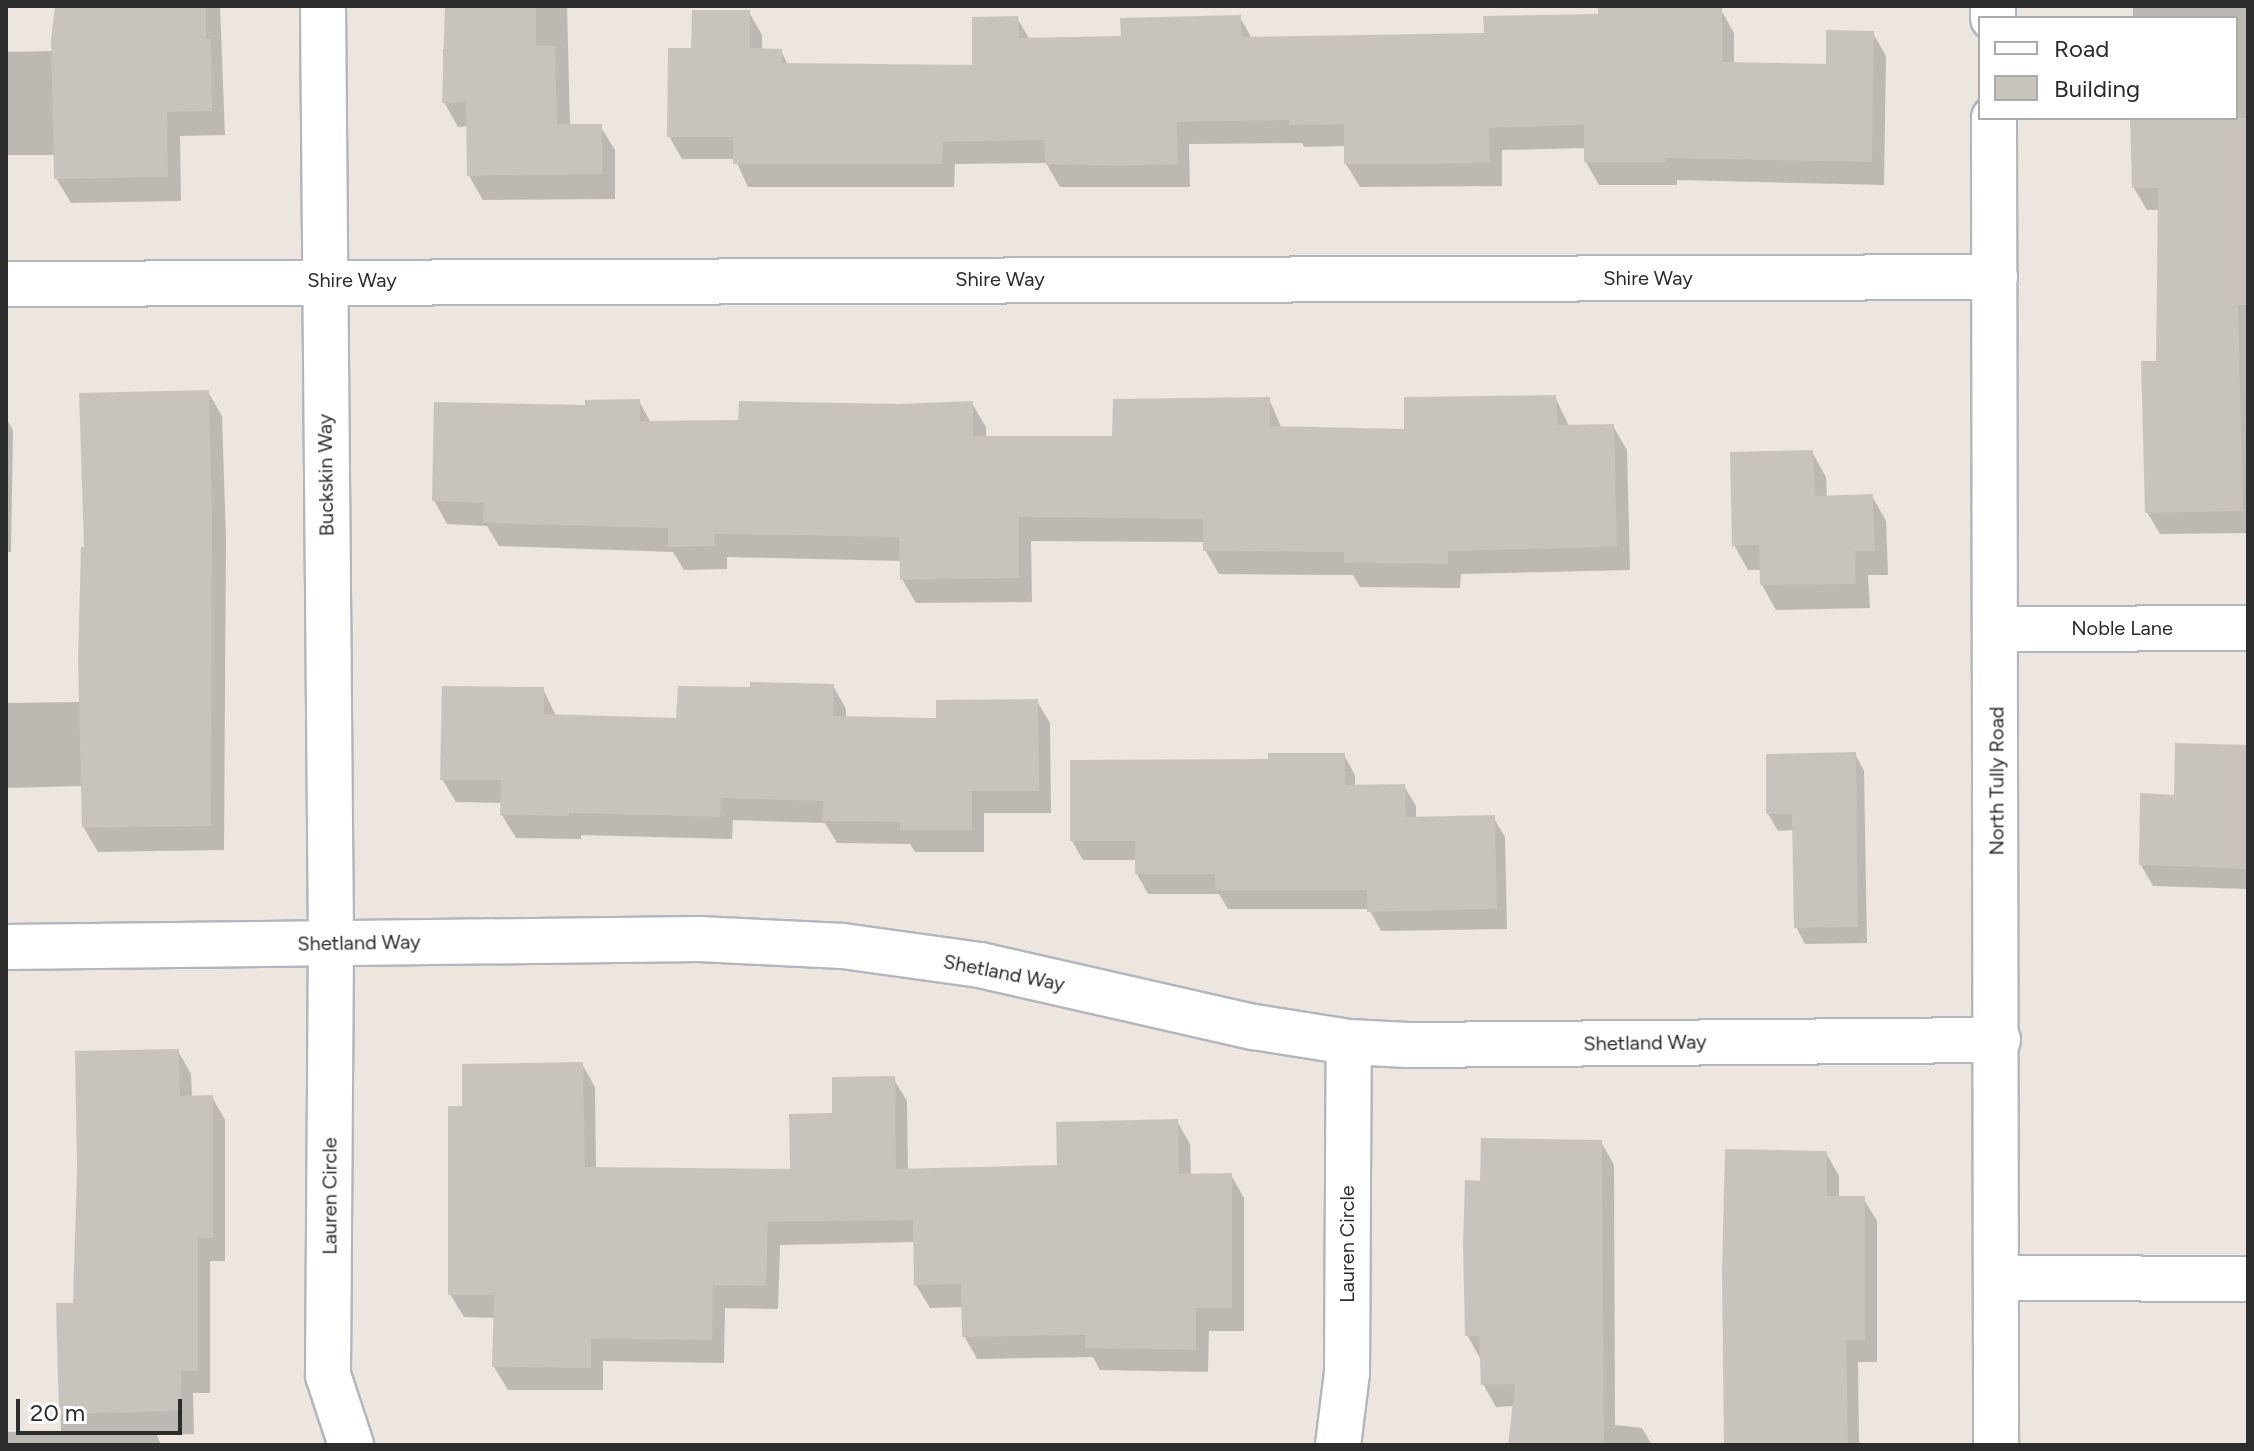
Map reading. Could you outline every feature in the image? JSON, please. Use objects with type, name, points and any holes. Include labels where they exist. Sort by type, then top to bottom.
[{"type":"street","name":"Buckskin Way","points":[[323,6],[331,943]]},
{"type":"street","name":"North Tully Road","points":[[1994,120],[1998,1040],[1996,1445]]},
{"type":"street","name":"Shire Way","points":[[6,284],[323,280],[1995,277]]},
{"type":"street","name":"Noble Lane","points":[[1996,629],[2248,628]]},
{"type":"street","name":"Shetland Way","points":[[6,947],[699,939],[843,946],[980,965],[1254,1027],[1349,1042],[1424,1045],[1998,1040]]},
{"type":"street","name":"Lauren Circle","points":[[331,943],[328,1375],[351,1445]]},
{"type":"street","name":"Lauren Circle","points":[[1338,1445],[1347,1373],[1349,1042]]},
{"type":"street","points":[[1997,1278],[2248,1279]]},
{"type":"building","points":[[55,6],[206,6],[206,39],[211,39],[212,111],[167,112],[168,177],[54,179],[51,40]]},
{"type":"building","points":[[445,6],[536,6],[536,46],[555,46],[557,124],[602,124],[602,174],[467,176],[466,102],[442,103]]},
{"type":"building","points":[[1598,6],[1722,8],[1722,62],[1826,64],[1826,30],[1874,31],[1872,162],[1665,158],[1665,162],[1584,162],[1584,125],[1489,128],[1490,163],[1434,164],[1344,164],[1344,124],[1289,125],[1289,120],[1177,122],[1178,164],[1124,166],[1045,164],[1044,140],[943,142],[942,164],[733,164],[733,137],[667,137],[668,48],[691,48],[692,10],[750,10],[750,48],[782,49],[782,63],[972,65],[972,17],[1018,16],[1019,38],[1121,36],[1120,18],[1241,15],[1242,37],[1484,33],[1483,16],[1598,14]]},
{"type":"building","points":[[2248,118],[2248,305],[2238,305],[2243,511],[2145,513],[2141,361],[2156,361],[2158,188],[2132,188],[2130,120]]},
{"type":"building","points":[[209,390],[212,513],[211,826],[82,828],[78,658],[81,547],[84,547],[79,393]]},
{"type":"building","points":[[1556,395],[1558,425],[1614,424],[1617,547],[1448,551],[1448,564],[1344,563],[1344,552],[1203,551],[1203,519],[1019,517],[1019,578],[900,580],[899,537],[714,534],[714,546],[668,547],[668,528],[483,523],[484,503],[432,501],[434,402],[585,405],[585,400],[640,399],[640,421],[738,420],[739,401],[898,404],[973,401],[973,436],[1112,436],[1113,399],[1270,397],[1270,426],[1404,429],[1404,397]]},
{"type":"building","points":[[1813,450],[1815,496],[1873,494],[1875,551],[1855,551],[1856,584],[1760,585],[1759,545],[1732,546],[1730,452]]},
{"type":"building","points":[[750,682],[834,684],[833,716],[936,718],[936,700],[1038,699],[1039,791],[972,791],[972,830],[900,830],[900,822],[822,821],[823,801],[721,798],[720,817],[569,813],[569,816],[500,815],[501,780],[440,780],[442,686],[544,687],[544,714],[676,718],[678,686],[750,687]]},
{"type":"building","points":[[2175,743],[2248,745],[2248,869],[2139,865],[2140,793],[2174,795]]},
{"type":"building","points":[[1856,752],[1858,927],[1794,928],[1792,814],[1766,814],[1766,754]]},
{"type":"building","points":[[1268,753],[1345,753],[1345,785],[1405,784],[1406,817],[1495,815],[1497,909],[1367,912],[1367,890],[1215,890],[1215,874],[1135,874],[1135,841],[1070,841],[1070,760],[1268,759]]},
{"type":"building","points":[[179,1049],[180,1096],[213,1095],[213,1238],[198,1238],[198,1371],[181,1371],[182,1411],[59,1414],[56,1303],[73,1303],[77,1170],[75,1051]]},
{"type":"building","points":[[583,1062],[585,1167],[790,1169],[789,1114],[832,1113],[832,1077],[895,1076],[896,1169],[1057,1165],[1056,1122],[1178,1119],[1179,1174],[1232,1173],[1232,1308],[1196,1308],[1196,1350],[1085,1348],[1085,1335],[962,1337],[961,1284],[914,1285],[913,1220],[768,1222],[766,1286],[713,1285],[712,1340],[591,1339],[591,1368],[492,1367],[494,1295],[448,1295],[448,1106],[462,1106],[462,1064]]},
{"type":"building","points":[[1481,1138],[1602,1140],[1604,1445],[1508,1445],[1515,1384],[1481,1385],[1479,1336],[1465,1336],[1463,1245],[1465,1180],[1480,1181]]},
{"type":"building","points":[[1725,1149],[1827,1151],[1827,1196],[1865,1196],[1865,1340],[1846,1340],[1848,1445],[1724,1445],[1722,1272]]}]
